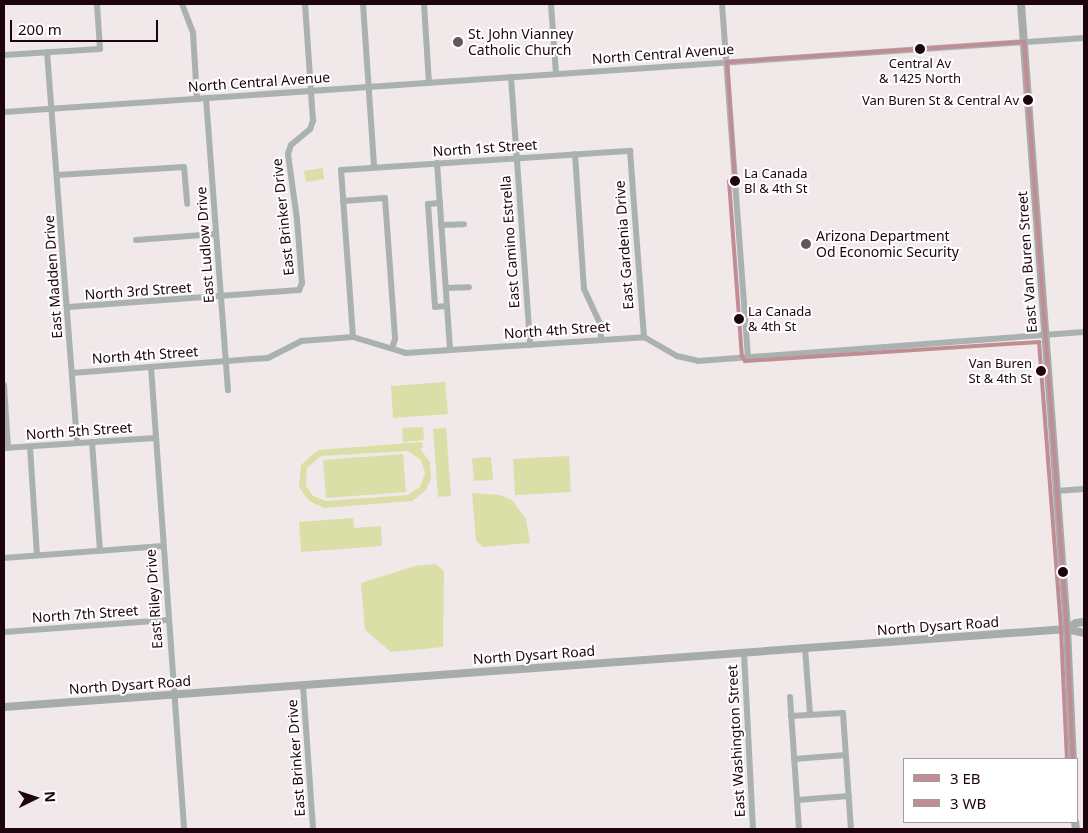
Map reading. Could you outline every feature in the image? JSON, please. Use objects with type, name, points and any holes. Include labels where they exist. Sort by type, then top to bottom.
[{"type":"main road","name":"East Van Buren Street","points":[[1021,4],[1067,629],[1073,758]]},
{"type":"main road","name":"North Dysart Road","points":[[1067,629],[1076,623],[1084,622]]},
{"type":"main road","name":"North Dysart Road","points":[[4,707],[1067,629],[1084,633]]},
{"type":"street","points":[[4,55],[100,49],[97,4]]},
{"type":"street","points":[[182,4],[193,33],[197,99]]},
{"type":"street","name":"East Brinker Drive","points":[[299,290],[302,284],[297,219],[288,154],[291,145],[312,125],[305,4]]},
{"type":"street","points":[[363,4],[374,168]]},
{"type":"street","points":[[424,4],[430,83]]},
{"type":"street","points":[[551,4],[556,74]]},
{"type":"street","points":[[722,4],[748,356]]},
{"type":"street","name":"North Central Avenue","points":[[4,112],[1084,38]]},
{"type":"street","name":"East Madden Drive","points":[[48,52],[54,109],[77,443]]},
{"type":"street","name":"East Camino Estrella","points":[[511,77],[530,345]]},
{"type":"street","name":"East Ludlow Drive","points":[[206,98],[228,390]]},
{"type":"street","name":"North 1st Street","points":[[343,200],[341,170],[630,151]]},
{"type":"street","name":"East Gardenia Drive","points":[[630,151],[644,337]]},
{"type":"street","points":[[575,154],[584,289],[600,322],[601,339]]},
{"type":"street","points":[[437,163],[450,350]]},
{"type":"street","points":[[58,175],[184,167],[187,204]]},
{"type":"street","points":[[353,337],[343,200],[385,198],[395,339],[392,348]]},
{"type":"street","points":[[440,203],[428,204],[428,213],[435,307],[447,306]]},
{"type":"street","points":[[441,226],[464,224]]},
{"type":"street","points":[[136,240],[216,234]]},
{"type":"street","points":[[446,288],[469,288]]},
{"type":"street","name":"North 3rd Street","points":[[68,307],[221,298],[299,290]]},
{"type":"street","points":[[644,337],[686,360],[1084,332]]},
{"type":"street","name":"North 4th Street","points":[[72,373],[268,358],[302,341],[353,337],[406,353],[644,337]]},
{"type":"street","name":"East Riley Drive","points":[[150,367],[184,829]]},
{"type":"street","points":[[4,385],[6,448]]},
{"type":"street","name":"North 5th Street","points":[[6,448],[155,438]]},
{"type":"street","points":[[92,442],[100,551]]},
{"type":"street","points":[[30,447],[37,555]]},
{"type":"street","points":[[1056,491],[1084,489]]},
{"type":"street","points":[[4,558],[163,546]]},
{"type":"street","name":"North 7th Street","points":[[4,632],[168,620]]},
{"type":"street","points":[[805,648],[810,715]]},
{"type":"street","name":"East Washington Street","points":[[744,652],[753,829]]},
{"type":"street","name":"East Brinker Drive","points":[[303,685],[313,829]]},
{"type":"street","points":[[790,697],[799,829]]},
{"type":"street","points":[[791,716],[843,713],[851,829]]},
{"type":"street","points":[[794,759],[846,754]]},
{"type":"street","points":[[797,800],[849,796]]},
{"type":"green space","points":[[323,168],[324,179],[306,182],[304,171]]},
{"type":"green space","points":[[445,382],[448,414],[393,418],[391,386]]},
{"type":"green space","points":[[423,427],[424,440],[403,442],[402,428]]},
{"type":"green space","points":[[446,428],[451,496],[438,497],[433,429]]},
{"type":"green space","points":[[422,442],[423,448],[420,449],[430,462],[431,479],[425,491],[412,501],[324,508],[309,501],[299,487],[301,465],[318,450]],"holes":[[[408,451],[421,460],[425,473],[420,487],[408,495],[326,501],[313,496],[306,486],[307,468],[321,456]]]},
{"type":"green space","points":[[403,454],[406,492],[326,498],[323,460]]},
{"type":"green space","points":[[569,456],[571,492],[515,495],[513,459]]},
{"type":"green space","points":[[491,457],[493,480],[474,481],[472,458]]},
{"type":"green space","points":[[472,493],[500,495],[512,500],[526,519],[530,543],[483,547],[476,541]]},
{"type":"green space","points":[[353,518],[354,528],[381,526],[382,546],[301,552],[299,522]]},
{"type":"green space","points":[[435,564],[444,571],[443,647],[391,652],[365,630],[361,583],[415,566]]},
{"type":"transit line","points":[[735,181],[727,62],[1024,42],[1067,629],[1073,758]]},
{"type":"transit line","points":[[729,181],[742,356],[745,361],[1039,342],[1061,629],[1067,758]]},
{"type":"place","name":"St. John Vianney Catholic Church","points":[[458,42]]},
{"type":"place","name":"Central Av & 1425 North","points":[[920,49]]},
{"type":"place","name":"Van Buren St & Central Av","points":[[1028,100]]},
{"type":"place","name":"La Canada Bl & 4th St","points":[[735,181]]},
{"type":"place","name":"Arizona Department Od Economic Security","points":[[806,244]]},
{"type":"place","name":"La Canada & 4th St","points":[[739,319]]},
{"type":"place","name":"Van Buren St & 4th St","points":[[1041,371]]}]
